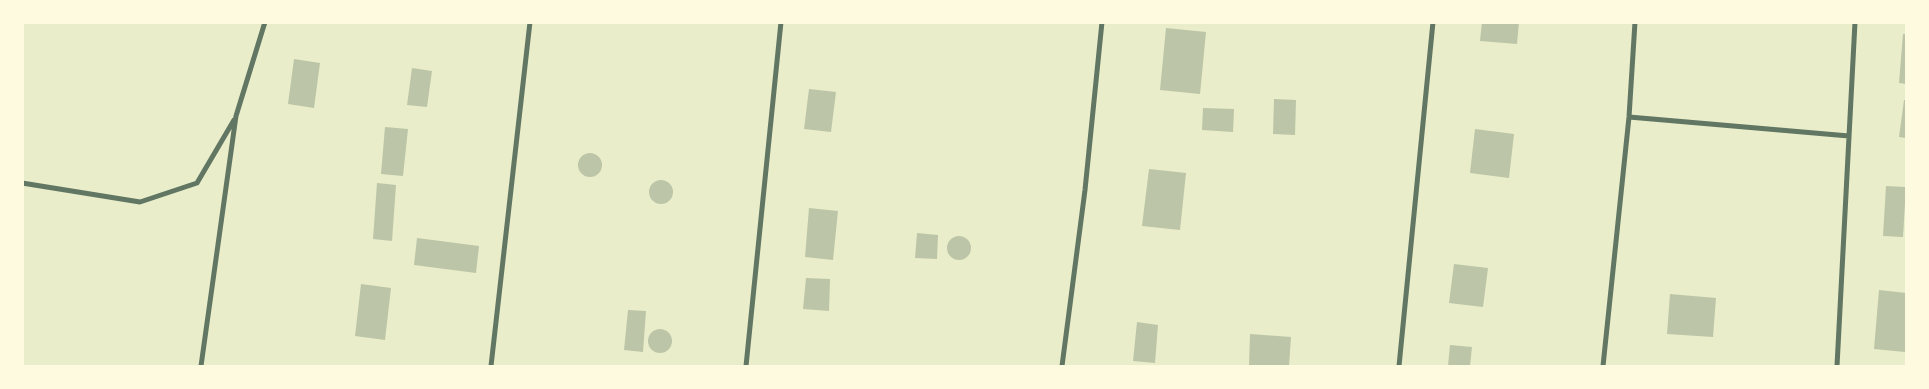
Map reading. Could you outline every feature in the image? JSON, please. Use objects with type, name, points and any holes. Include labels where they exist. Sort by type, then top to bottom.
[{"type":"street","points":[[201,366],[236,116],[265,22]]},
{"type":"street","points":[[490,366],[530,22]]},
{"type":"street","points":[[746,366],[781,22]]},
{"type":"street","points":[[1062,366],[1085,190],[1102,22]]},
{"type":"street","points":[[1399,366],[1433,22]]},
{"type":"street","points":[[1603,366],[1629,117],[1635,22]]},
{"type":"street","points":[[1837,366],[1856,22]]},
{"type":"street","points":[[22,183],[140,202],[197,183],[236,116]]},
{"type":"street","points":[[1629,117],[1849,136]]},
{"type":"building","points":[[1482,22],[1519,22],[1517,44],[1480,41]]},
{"type":"building","points":[[1166,28],[1206,32],[1200,94],[1160,90]]},
{"type":"building","points":[[1903,34],[1906,34],[1906,84],[1899,83]]},
{"type":"building","points":[[294,59],[320,63],[314,108],[288,104]]},
{"type":"building","points":[[412,68],[432,71],[427,107],[407,105]]},
{"type":"building","points":[[809,89],[836,92],[831,132],[804,129]]},
{"type":"building","points":[[1274,99],[1296,100],[1295,135],[1273,134]]},
{"type":"building","points":[[1904,100],[1906,100],[1906,138],[1899,137]]},
{"type":"building","points":[[1203,108],[1234,109],[1233,132],[1202,130]]},
{"type":"building","points":[[385,127],[408,129],[403,176],[381,174]]},
{"type":"building","points":[[1475,129],[1514,134],[1509,178],[1470,173]]},
{"type":"building","points":[[590,153],[595,154],[601,160],[601,170],[595,176],[590,177],[585,176],[579,170],[578,165],[579,160],[585,154]]},
{"type":"building","points":[[1149,169],[1186,173],[1180,230],[1142,226]]},
{"type":"building","points":[[661,180],[666,181],[672,187],[672,197],[666,203],[661,204],[656,203],[650,197],[649,192],[650,187],[656,181]]},
{"type":"building","points":[[377,183],[396,185],[392,241],[373,239]]},
{"type":"building","points":[[1886,186],[1906,187],[1903,237],[1883,236]]},
{"type":"building","points":[[809,208],[838,211],[833,260],[805,257]]},
{"type":"building","points":[[917,233],[938,235],[937,259],[915,258]]},
{"type":"building","points":[[959,236],[964,237],[970,243],[970,253],[964,259],[959,260],[954,259],[948,253],[947,248],[948,243],[954,237]]},
{"type":"building","points":[[417,238],[479,246],[476,273],[414,265]]},
{"type":"building","points":[[1454,264],[1488,268],[1483,307],[1449,303]]},
{"type":"building","points":[[806,278],[830,279],[829,311],[803,309]]},
{"type":"building","points":[[361,284],[391,288],[385,340],[355,336]]},
{"type":"building","points":[[1879,290],[1906,293],[1905,352],[1874,349]]},
{"type":"building","points":[[1670,294],[1716,298],[1713,337],[1667,334]]},
{"type":"building","points":[[628,310],[646,311],[643,352],[624,350]]},
{"type":"building","points":[[1137,322],[1158,325],[1155,363],[1133,361]]},
{"type":"building","points":[[660,329],[665,330],[671,336],[671,346],[665,352],[660,353],[655,352],[649,346],[648,341],[649,336],[655,330]]},
{"type":"building","points":[[1250,334],[1291,337],[1289,366],[1249,366]]},
{"type":"building","points":[[1450,345],[1472,347],[1470,366],[1448,366]]}]
